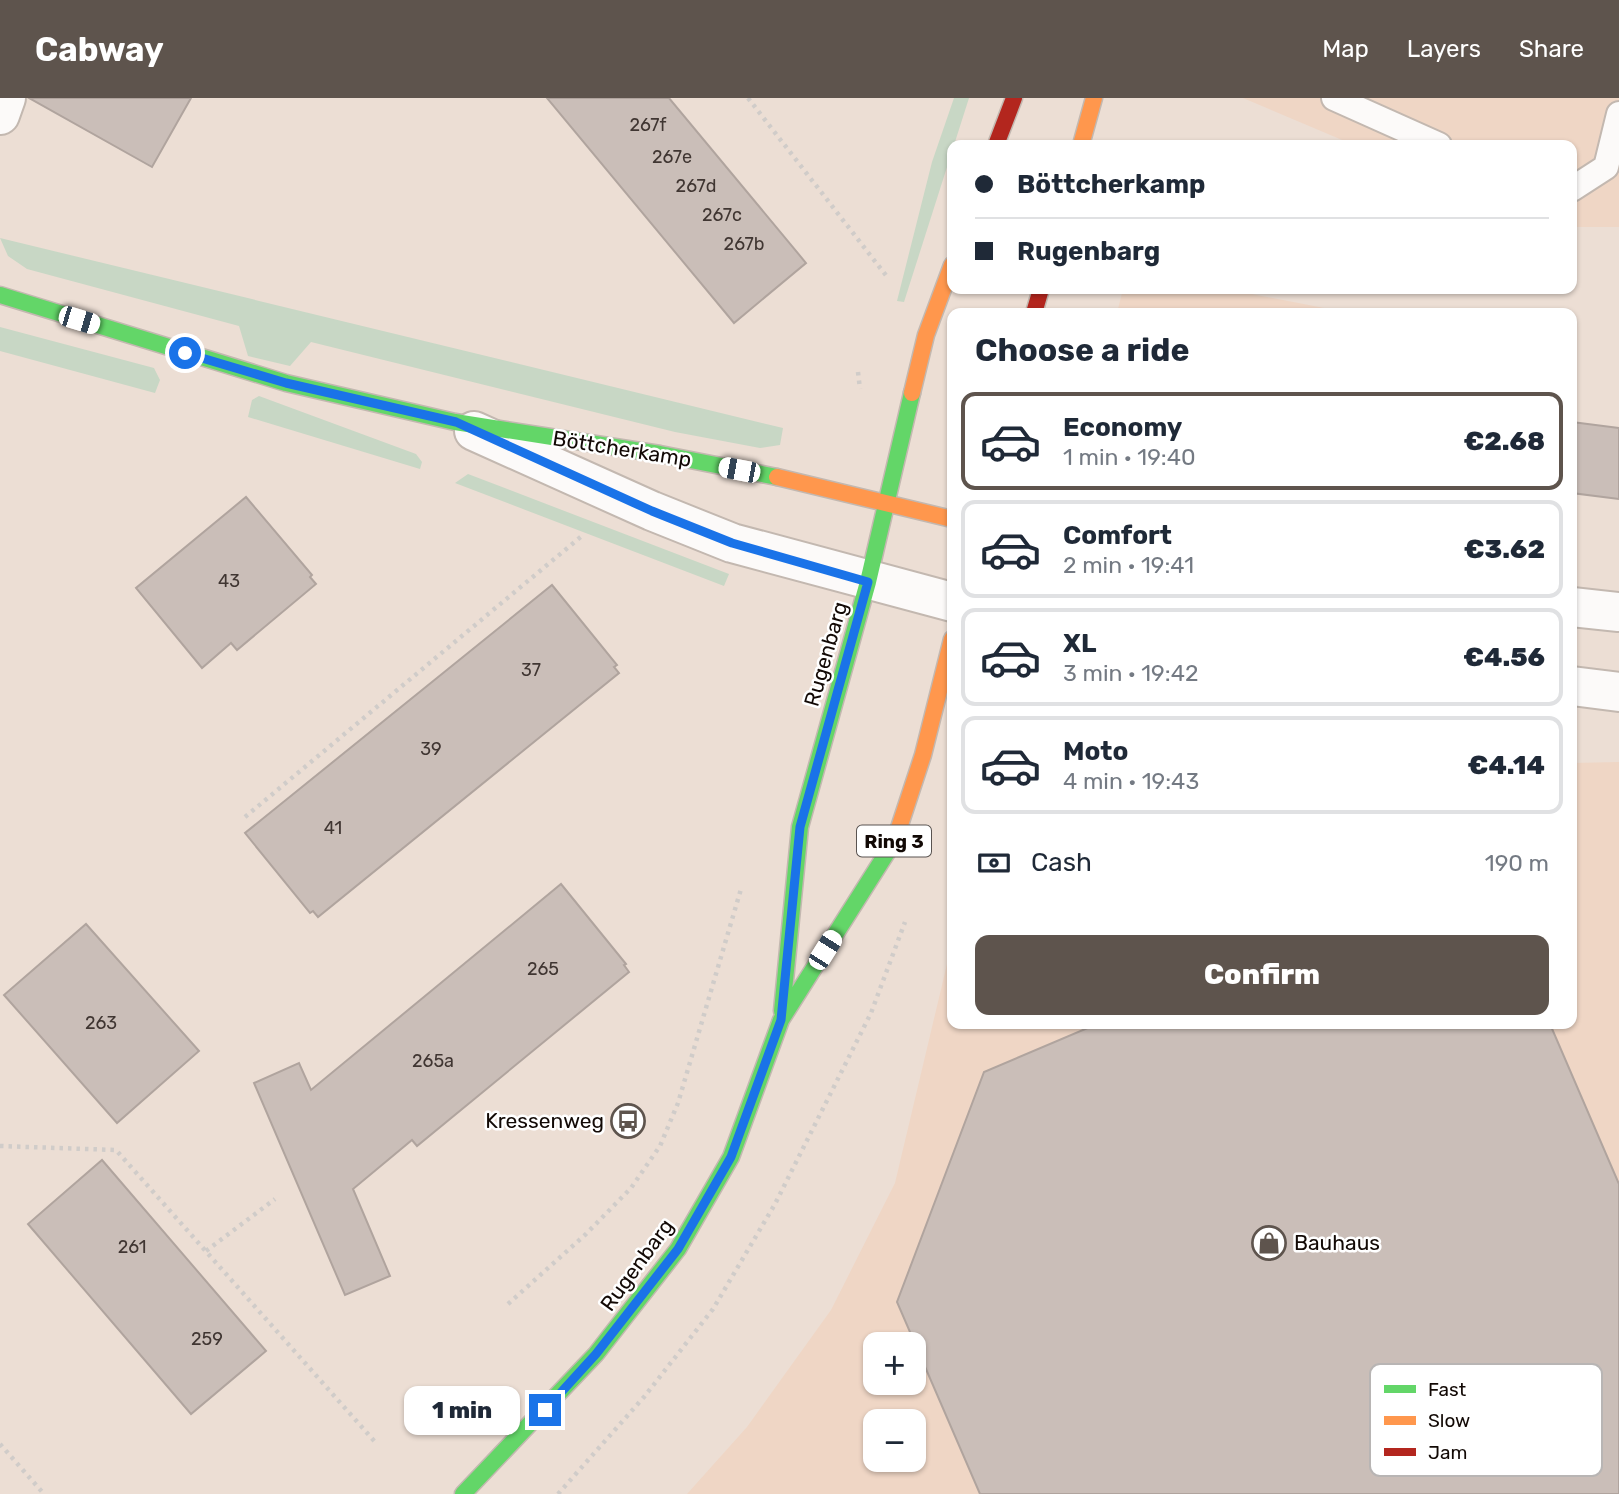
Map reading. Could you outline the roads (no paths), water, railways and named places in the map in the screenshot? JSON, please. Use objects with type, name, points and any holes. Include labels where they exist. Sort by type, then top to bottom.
[{"type":"main road","points":[[998,140],[1014,98]]},
{"type":"main road","points":[[1082,140],[1094,98]]},
{"type":"main road","name":"Rugenbarg","points":[[781,1020],[800,827],[868,582],[926,335],[947,278]]},
{"type":"main road","name":"Böttcherkamp","points":[[0,295],[286,383],[456,422],[660,454],[947,518]]},
{"type":"main road","name":"Rugenbarg","points":[[463,1494],[596,1354],[678,1249],[731,1157],[781,1020],[898,835],[923,754],[947,659]]},
{"type":"street","points":[[0,115],[6,98]]},
{"type":"street","name":"Böttcherkamp","points":[[456,422],[626,499],[732,543],[868,582],[947,601]]},
{"type":"street","points":[[1577,608],[1619,612]]},
{"type":"street","points":[[1577,687],[1619,692]]},
{"type":"lane","points":[[1334,98],[1365,105],[1429,140]]},
{"type":"lane","points":[[1577,186],[1606,167],[1619,114]]},
{"type":"place","name":"Kressenweg","points":[[628,1121]]},
{"type":"place","name":"Bauhaus","points":[[1269,1243]]}]
